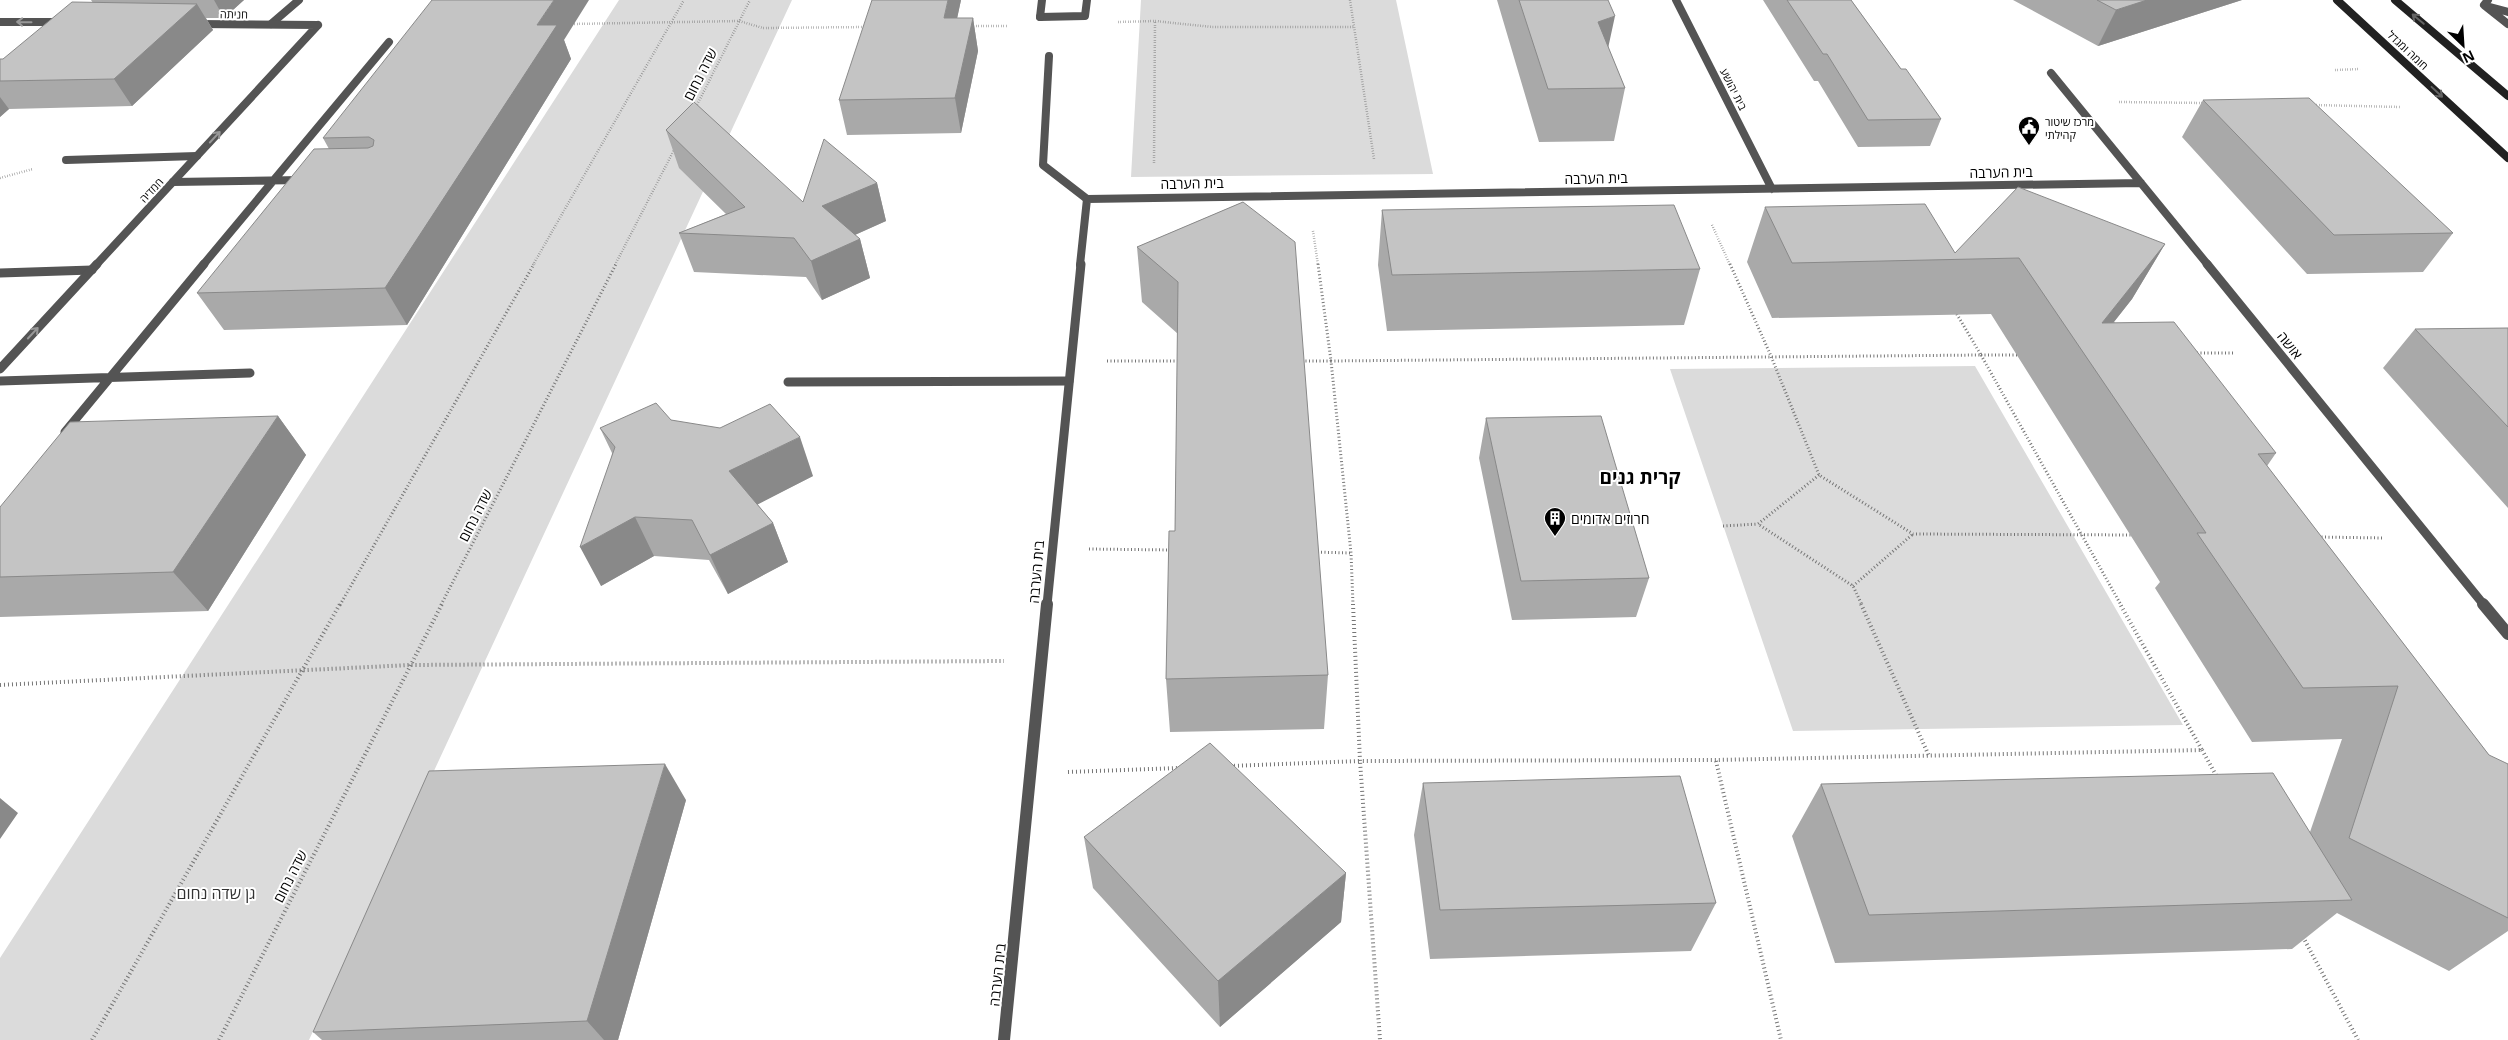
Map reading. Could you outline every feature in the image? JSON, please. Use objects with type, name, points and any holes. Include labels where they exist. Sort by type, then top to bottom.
[{"type":"street","points":[[271,24],[299,0]]},
{"type":"street","points":[[1042,0],[1040,17],[1085,16],[1087,0]]},
{"type":"street","name":"בית יהושע","points":[[1676,0],[1772,189]]},
{"type":"street","name":"חומה ומגדל","points":[[2337,0],[2508,158]]},
{"type":"street","points":[[2395,0],[2508,96]]},
{"type":"street","points":[[2486,2],[2508,12]]},
{"type":"street","points":[[2486,2],[2508,24]]},
{"type":"street","points":[[0,22],[68,22]]},
{"type":"street","name":"חניתה","points":[[184,24],[318,25]]},
{"type":"street","name":"חמדיה","points":[[0,369],[318,25]]},
{"type":"street","points":[[61,436],[389,42]]},
{"type":"street","points":[[1049,56],[1043,165],[1088,199]]},
{"type":"street","name":"אושה","points":[[2051,73],[2508,634]]},
{"type":"street","points":[[66,160],[197,156]]},
{"type":"street","points":[[173,182],[312,180]]},
{"type":"street","name":"בית הערבה","points":[[1004,1040],[1088,199],[2141,183]]},
{"type":"street","points":[[0,272],[92,270]]},
{"type":"street","points":[[0,381],[250,372]]},
{"type":"street","points":[[788,382],[1069,381]]},
{"type":"path","points":[[92,1040],[684,0]]},
{"type":"path","name":"שדה נחום","points":[[694,109],[750,0]]},
{"type":"path","points":[[1350,0],[1380,194]]},
{"type":"path","points":[[563,24],[739,21],[763,28],[872,27]]},
{"type":"path","points":[[1110,23],[1155,22],[1212,28],[1354,27]]},
{"type":"path","points":[[1153,198],[1155,22]]},
{"type":"path","points":[[970,26],[1010,26]]},
{"type":"path","points":[[2074,101],[2210,103]]},
{"type":"path","points":[[2308,105],[2454,108]]},
{"type":"path","name":"שדה נחום","points":[[219,1040],[676,145]]},
{"type":"path","points":[[1696,190],[1771,356],[1819,475],[1913,534],[2140,535]]},
{"type":"path","points":[[1308,196],[1331,362],[1351,553],[1360,761],[1380,1040]]},
{"type":"path","points":[[1952,305],[1982,355],[2221,785]]},
{"type":"path","points":[[2189,353],[2278,352]]},
{"type":"path","points":[[1301,362],[2021,355]]},
{"type":"path","points":[[1071,361],[1191,361]]},
{"type":"path","points":[[1723,526],[1758,524],[1819,475]]},
{"type":"path","points":[[1758,524],[1853,586],[1929,756]]},
{"type":"path","points":[[1853,586],[1913,534]]},
{"type":"path","points":[[2310,537],[2430,538]]},
{"type":"path","points":[[1052,549],[1182,550]]},
{"type":"path","points":[[1311,552],[1351,553]]},
{"type":"path","points":[[0,685],[410,665],[1042,660]]},
{"type":"path","points":[[1220,766],[1360,761],[1716,760],[2202,750]]},
{"type":"path","points":[[1716,760],[1781,1040]]},
{"type":"path","points":[[1030,773],[1180,768]]},
{"type":"path","points":[[2301,934],[2358,1040]]},
{"type":"green space","name":"גן שדה נחום","points":[[619,0],[792,0],[309,1040],[0,1040],[0,958]]},
{"type":"green space","points":[[1141,0],[1396,0],[1433,174],[1131,177]]},
{"type":"green space","points":[[1975,366],[2183,725],[1793,731],[1670,369]]},
{"type":"building","points":[[432,0],[554,0],[537,25],[557,25],[385,288],[197,293],[314,149],[368,148],[373,146],[374,140],[369,137],[323,138]]},
{"type":"building","points":[[872,0],[948,0],[944,18],[973,18],[955,98],[839,100]]},
{"type":"building","points":[[1519,0],[1608,0],[1615,16],[1598,22],[1625,88],[1548,89]]},
{"type":"building","points":[[1787,0],[1851,0],[1901,69],[1906,69],[1941,119],[1868,120],[1827,54],[1823,54]]},
{"type":"building","points":[[2097,0],[2147,0],[2116,10]]},
{"type":"building","points":[[72,2],[197,4],[114,79],[0,81],[0,59],[3,59]]},
{"type":"building","points":[[2309,98],[2453,233],[2334,235],[2203,100]]},
{"type":"building","points":[[694,102],[803,202],[824,139],[877,183],[822,206],[860,239],[811,261],[794,238],[679,233],[745,207],[666,130]]},
{"type":"building","points":[[2018,187],[2165,244],[2102,323],[2174,322],[2276,453],[2258,454],[2489,755],[2508,764],[2508,918],[2349,838],[2398,686],[2303,688],[2197,533],[2206,533],[2019,258],[1792,263],[1765,207],[1925,204],[1955,253]]},
{"type":"building","points":[[1243,202],[1295,242],[1328,675],[1166,679],[1169,531],[1175,531],[1178,282],[1137,247]]},
{"type":"building","points":[[1674,205],[1700,269],[1392,275],[1382,210]]},
{"type":"building","points":[[2508,328],[2508,427],[2415,329]]},
{"type":"building","points":[[656,403],[671,420],[720,428],[770,404],[800,437],[729,471],[773,523],[710,555],[692,520],[635,517],[580,547],[615,447],[600,428]]},
{"type":"building","points":[[278,416],[173,572],[0,577],[0,507],[70,422]]},
{"type":"building","name":"חרוזים אדומים","points":[[1601,416],[1649,578],[1521,581],[1486,418]]},
{"type":"building","points":[[1210,743],[1346,873],[1218,981],[1084,837]]},
{"type":"building","points":[[665,764],[587,1021],[313,1032],[429,771]]},
{"type":"building","points":[[2273,773],[2352,900],[1869,915],[1821,784]]},
{"type":"building","points":[[1680,776],[1716,903],[1440,910],[1423,783]]},
{"type":"place","name":"מרכז שיטור קהילתי","points":[[2029,146]]},
{"type":"place","name":"חרוזים אדומים","points":[[1555,537]]},
{"type":"district","name":"קרית גנים","points":[[1640,477]]}]
